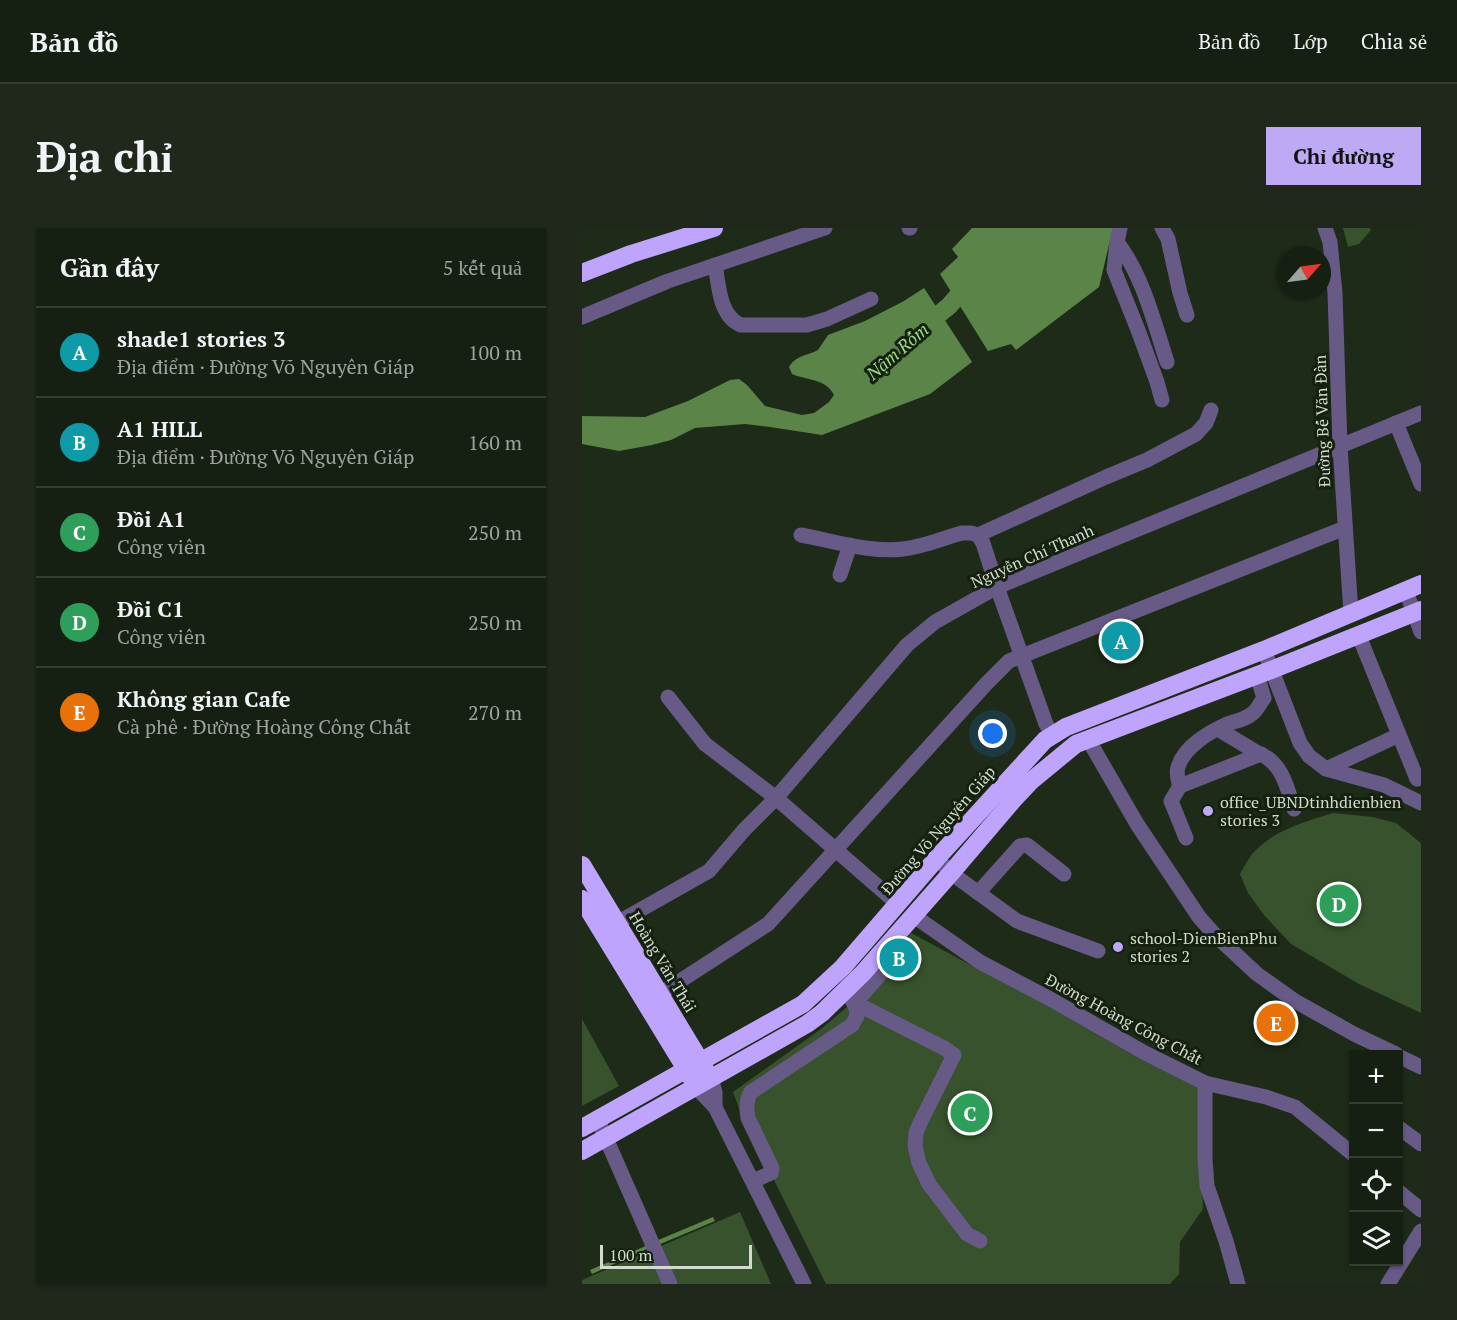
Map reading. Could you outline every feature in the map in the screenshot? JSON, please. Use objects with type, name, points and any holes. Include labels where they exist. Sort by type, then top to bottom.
[{"type":"highway","points":[[582,273],[631,254],[714,228]]},
{"type":"highway","name":"Đường Võ Nguyên Giáp","points":[[590,1124],[803,1004],[843,967],[937,858],[1045,740],[1066,727],[1264,650],[1413,587]]},
{"type":"highway","points":[[582,1151],[807,1024],[822,1013],[886,948],[1008,806],[1032,781],[1076,744],[1418,612]]},
{"type":"highway","points":[[1351,614],[1359,636]]},
{"type":"highway","points":[[1182,682],[1189,701]]},
{"type":"highway","name":"Hoàng Văn Thái","points":[[582,865],[660,994],[693,1065]]},
{"type":"highway","name":"Hoàng Văn Thái","points":[[582,899],[611,946],[704,1083]]},
{"type":"highway","points":[[898,904],[914,916]]},
{"type":"highway","points":[[595,919],[617,923],[611,946]]},
{"type":"street","points":[[582,316],[668,281],[825,228]]},
{"type":"street","points":[[1162,228],[1168,239],[1187,315]]},
{"type":"street","name":"Đường Bế Văn Đàn","points":[[1325,228],[1330,242],[1335,293],[1340,446],[1351,614]]},
{"type":"street","points":[[1119,235],[1139,281],[1167,362]]},
{"type":"street","points":[[1119,235],[1114,270],[1162,400]]},
{"type":"street","points":[[715,265],[723,305],[728,316],[741,325],[807,325],[827,319],[871,299]]},
{"type":"street","points":[[801,535],[878,549],[905,549],[962,533],[978,535],[1147,460],[1196,434],[1206,423],[1211,410]]},
{"type":"street","name":"Nguyễn Chí Thanh","points":[[617,923],[710,871],[907,645],[935,622],[997,587],[1421,413]]},
{"type":"street","points":[[1396,423],[1421,484]]},
{"type":"street","points":[[660,994],[768,924],[1009,661],[1345,528]]},
{"type":"street","points":[[978,535],[1046,724],[1053,735]]},
{"type":"street","points":[[840,575],[850,545]]},
{"type":"street","points":[[1413,587],[1421,632]]},
{"type":"street","points":[[1264,672],[1309,756],[1326,769],[1384,785],[1414,800],[1419,778],[1359,636]]},
{"type":"street","points":[[1180,786],[1177,769],[1190,749],[1204,737],[1254,712],[1264,698],[1264,650]]},
{"type":"street","points":[[668,697],[705,744],[776,798],[898,904]]},
{"type":"street","points":[[1218,729],[1261,753],[1282,772],[1294,809]]},
{"type":"street","points":[[1326,769],[1400,735]]},
{"type":"street","points":[[1088,739],[1137,824],[1199,917],[1214,934],[1257,974],[1295,1001],[1387,1050]]},
{"type":"street","points":[[1186,838],[1171,801],[1180,786],[1261,753]]},
{"type":"street","points":[[978,893],[1023,845],[1027,845],[1064,874]]},
{"type":"street","points":[[937,858],[951,873],[1017,921],[1098,951]]},
{"type":"street","name":"Đường Hoàng Công Chất","points":[[914,916],[980,962],[1143,1052],[1205,1083],[1266,1097],[1294,1107],[1349,1148]]},
{"type":"street","points":[[853,1002],[862,995],[894,958],[886,948]]},
{"type":"street","points":[[753,1181],[771,1173],[772,1168],[748,1118],[747,1098],[751,1092],[852,1024],[857,1016],[853,1002]]},
{"type":"street","points":[[853,1002],[954,1055],[920,1122],[915,1146],[919,1163],[929,1184],[967,1234],[980,1242]]},
{"type":"street","points":[[1403,1058],[1421,1067]]},
{"type":"street","points":[[704,1083],[715,1092],[715,1107],[804,1284]]},
{"type":"street","points":[[1205,1083],[1207,1186],[1238,1284]]},
{"type":"street","points":[[590,1124],[606,1138],[670,1284]]},
{"type":"street","points":[[1403,1131],[1421,1144]]},
{"type":"street","points":[[1403,1195],[1421,1210]]},
{"type":"street","points":[[1388,1284],[1421,1231]]},
{"type":"shaded area","points":[[1343,228],[1370,228],[1371,230],[1359,244],[1348,247]]},
{"type":"shaded area","points":[[1333,813],[1373,817],[1396,823],[1421,843],[1421,1013],[1359,984],[1291,944],[1264,915],[1248,893],[1240,874],[1251,855],[1261,845],[1290,828]]},
{"type":"shaded area","points":[[911,933],[1053,1009],[1138,1058],[1199,1087],[1203,1209],[1180,1242],[1179,1274],[1170,1284],[826,1284],[748,1133],[733,1092],[821,1029],[869,988]]},
{"type":"shaded area","points":[[582,1019],[619,1086],[582,1106]]},
{"type":"shaded area","points":[[740,1212],[771,1284],[582,1284],[582,1280]]},
{"type":"water","points":[[972,228],[1113,228],[1099,287],[1016,350],[1011,344],[988,351],[940,274],[958,257],[952,249]]},
{"type":"water","points":[[924,288],[972,362],[930,394],[822,435],[745,424],[695,428],[671,440],[619,451],[582,444],[582,416],[645,417],[688,401],[730,380],[739,379],[765,406],[802,415],[814,413],[829,402],[834,395],[821,383],[792,374],[789,367],[792,363],[818,350],[828,335],[865,321]]},
{"type":"water","points":[[713,1217],[715,1221],[658,1245],[656,1241]]},
{"type":"water","points":[[648,1245],[649,1248],[592,1274],[590,1270]]},
{"type":"waterway","name":"Nậm Rốm","points":[[922,328],[949,306],[971,281]]},
{"type":"place","name":"shade1 stories 3","points":[[1121,641]]},
{"type":"place","name":"office_UBNDtinhdienbien stories 3","points":[[1208,811]]},
{"type":"place","name":"Đồi C1","points":[[1339,904]]},
{"type":"place","name":"school-DienBienPhu stories 2","points":[[1118,947]]},
{"type":"place","name":"A1 HILL","points":[[899,958]]},
{"type":"place","name":"Không gian Cafe","points":[[1276,1023]]},
{"type":"place","name":"Đồi A1","points":[[970,1113]]}]
